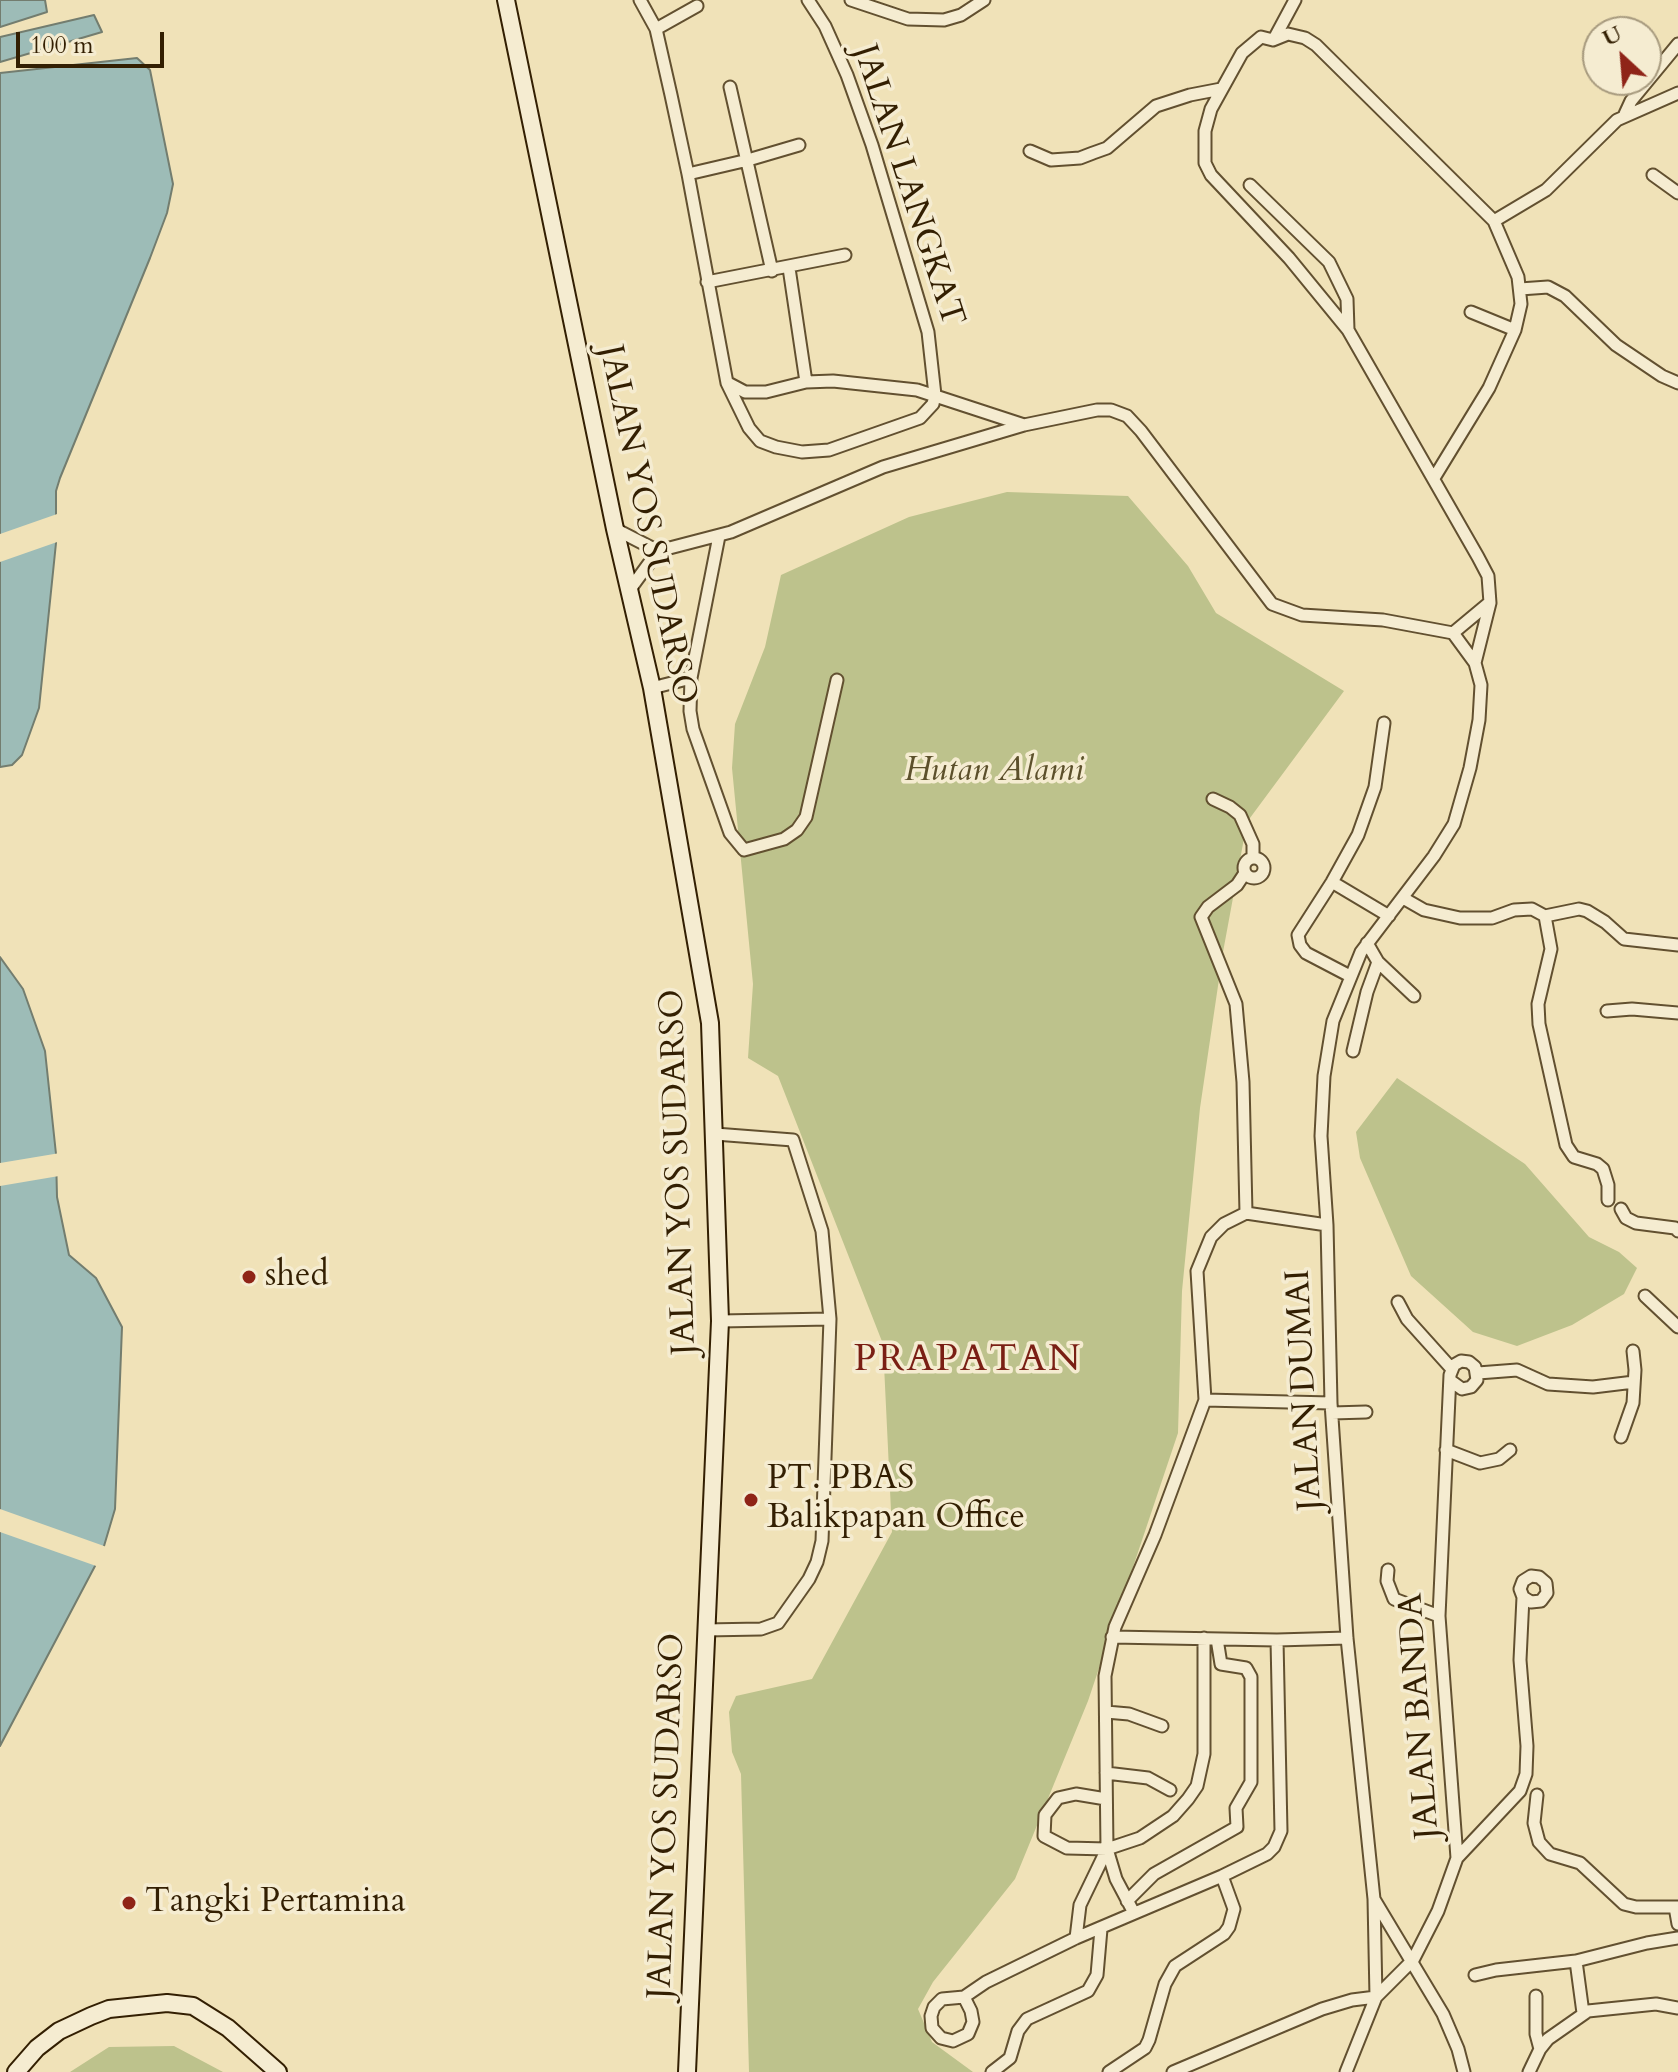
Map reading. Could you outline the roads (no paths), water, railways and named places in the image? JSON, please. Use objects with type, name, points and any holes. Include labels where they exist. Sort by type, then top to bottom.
[{"type":"main road","name":"JALAN YOS SUDARSO","points":[[506,0],[628,592],[652,688],[710,1023],[720,1321],[687,2072]]},
{"type":"main road","points":[[16,2072],[37,2048],[59,2031],[91,2016],[109,2009],[167,2003],[193,2006],[228,2028],[278,2072]]},
{"type":"street","points":[[640,0],[656,29],[688,174],[727,383],[749,428],[760,441],[776,447],[802,452],[829,450],[920,418],[933,404],[935,395]]},
{"type":"street","name":"JALAN LANGKAT","points":[[808,0],[825,26],[847,75],[872,145],[928,332],[935,395]]},
{"type":"street","points":[[851,0],[908,19],[944,20],[961,15],[984,0]]},
{"type":"street","points":[[1273,40],[1295,0]]},
{"type":"street","points":[[656,29],[697,6]]},
{"type":"street","points":[[1434,478],[1489,388],[1515,330],[1521,304],[1518,277],[1494,221],[1316,45],[1305,38],[1288,34],[1273,40],[1261,37],[1242,53],[1211,109],[1205,131],[1205,163],[1211,175],[1297,268],[1348,330],[1488,576],[1490,603],[1475,663]]},
{"type":"street","points":[[1625,114],[1631,101],[1678,44]]},
{"type":"street","points":[[730,87],[772,271]]},
{"type":"street","points":[[1030,151],[1051,160],[1080,158],[1107,148],[1156,106],[1198,92],[1221,89]]},
{"type":"street","points":[[1494,221],[1546,190],[1625,114],[1678,93]]},
{"type":"street","points":[[688,174],[799,145]]},
{"type":"street","points":[[1653,175],[1678,193]]},
{"type":"street","points":[[1250,185],[1329,262],[1347,299],[1348,330]]},
{"type":"street","points":[[707,282],[845,255]]},
{"type":"street","points":[[789,268],[806,382]]},
{"type":"street","points":[[1520,289],[1548,287],[1565,296],[1616,345],[1678,383]]},
{"type":"street","points":[[1471,312],[1515,330]]},
{"type":"street","points":[[727,383],[745,392],[766,392],[806,382],[833,381],[917,390],[1024,425]]},
{"type":"street","points":[[628,592],[658,551],[719,536],[883,467],[1024,425],[1111,410],[1127,416],[1272,604],[1302,615],[1383,620],[1453,633],[1475,663]]},
{"type":"street","points":[[615,529],[658,551]]},
{"type":"street","points":[[719,536],[691,678],[690,711],[693,729],[730,833],[744,850],[784,839],[797,830],[806,817],[837,680]]},
{"type":"street","points":[[1453,633],[1490,603]]},
{"type":"street","name":"JALAN DUMAI","points":[[1376,1997],[1374,1899],[1347,1638],[1332,1408],[1321,1136],[1324,1076],[1333,1021],[1367,943],[1403,898],[1454,824],[1470,768],[1479,720],[1481,685],[1475,663]]},
{"type":"street","points":[[652,688],[691,678]]},
{"type":"street","points":[[1350,976],[1306,953],[1298,935],[1332,882],[1369,808],[1384,723]]},
{"type":"street","points":[[1213,799],[1240,815],[1253,844],[1253,858],[1260,860],[1264,871],[1255,878],[1245,873],[1237,885],[1208,907],[1201,917],[1236,1004],[1243,1082],[1246,1213]]},
{"type":"street","points":[[1332,882],[1389,916]]},
{"type":"street","points":[[1403,898],[1424,910],[1460,918],[1492,918],[1514,910],[1532,909],[1545,916],[1579,909],[1605,922],[1624,939],[1678,945]]},
{"type":"street","points":[[1545,916],[1551,949],[1538,1004],[1539,1024],[1566,1145],[1574,1157],[1603,1169],[1608,1200]]},
{"type":"street","points":[[1367,943],[1378,962],[1414,996]]},
{"type":"street","points":[[1353,1051],[1367,992],[1378,962]]},
{"type":"street","points":[[1607,1011],[1632,1009],[1678,1013]]},
{"type":"street","points":[[705,1630],[761,1629],[778,1623],[809,1579],[817,1562],[822,1541],[830,1319],[822,1231],[793,1140],[715,1134]]},
{"type":"street","points":[[1621,1209],[1626,1218],[1636,1223],[1678,1231]]},
{"type":"street","points":[[1134,1913],[1116,1879],[1107,1849],[1105,1676],[1112,1637],[1155,1535],[1205,1400],[1197,1271],[1211,1237],[1224,1224],[1246,1213],[1327,1225]]},
{"type":"street","points":[[1645,1296],[1678,1327]]},
{"type":"street","points":[[1398,1302],[1457,1387],[1466,1389],[1474,1384],[1478,1373]]},
{"type":"street","points":[[720,1321],[830,1319]]},
{"type":"street","points":[[1621,1437],[1631,1414],[1633,1351]]},
{"type":"street","points":[[1451,1375],[1457,1363],[1465,1361],[1472,1364],[1478,1373]]},
{"type":"street","points":[[1478,1373],[1517,1370],[1548,1384],[1593,1387],[1634,1382]]},
{"type":"street","name":"JALAN BANDA","points":[[1376,1997],[1413,1960],[1438,1911],[1457,1858],[1439,1616],[1451,1375]]},
{"type":"street","points":[[1205,1400],[1366,1412]]},
{"type":"street","points":[[1446,1450],[1480,1463],[1499,1459],[1510,1450]]},
{"type":"street","points":[[1388,1570],[1387,1581],[1394,1599],[1439,1616]]},
{"type":"street","points":[[1457,1858],[1520,1791],[1526,1774],[1527,1746],[1520,1660],[1523,1597]]},
{"type":"street","points":[[1112,1637],[1347,1638]]},
{"type":"street","points":[[1106,1799],[1076,1794],[1058,1798],[1045,1815],[1043,1832],[1047,1839],[1067,1848],[1107,1849],[1140,1838],[1173,1816],[1197,1786],[1204,1754],[1204,1638]]},
{"type":"street","points":[[1127,1901],[1154,1874],[1237,1827],[1236,1808],[1251,1782],[1251,1677],[1246,1668],[1221,1664],[1217,1639]]},
{"type":"street","points":[[964,1997],[973,2022],[968,2034],[953,2041],[941,2038],[932,2028],[931,2016],[942,1999],[964,1997],[986,1982],[1076,1938],[1222,1876],[1267,1854],[1274,1847],[1281,1831],[1277,1640]]},
{"type":"street","points":[[1106,1712],[1129,1714],[1162,1726]]},
{"type":"street","points":[[1106,1773],[1148,1778],[1170,1790]]},
{"type":"street","points":[[1537,1795],[1534,1823],[1539,1842],[1550,1854],[1580,1863],[1624,1904],[1676,1907],[1678,1924]]},
{"type":"street","points":[[1076,1938],[1080,1905],[1107,1849]]},
{"type":"street","points":[[1109,2072],[1145,2048],[1165,1984],[1175,1966],[1224,1934],[1229,1927],[1234,1909],[1222,1876]]},
{"type":"street","points":[[1374,1899],[1443,2014],[1458,2049],[1461,2070]]},
{"type":"street","points":[[992,2072],[1010,2058],[1018,2031],[1027,2019],[1088,1991],[1097,1975],[1101,1929]]},
{"type":"street","points":[[1475,1975],[1576,1961],[1678,1938]]},
{"type":"street","points":[[1576,1961],[1583,2013]]},
{"type":"street","points":[[1536,1996],[1536,2034],[1540,2049]]},
{"type":"street","points":[[1173,2072],[1322,2009],[1376,1997],[1346,2072]]},
{"type":"street","points":[[1529,2072],[1540,2049],[1583,2013],[1656,2004],[1678,2008]]},
{"type":"water","points":[[0,0],[45,0],[47,12],[0,27]]},
{"type":"water","points":[[94,15],[102,32],[0,62],[0,37]]},
{"type":"water","points":[[137,58],[150,70],[173,184],[167,213],[150,258],[56,491],[56,543],[39,708],[22,755],[12,765],[0,767],[0,73]]},
{"type":"water","points":[[0,957],[23,989],[45,1051],[56,1154],[57,1197],[69,1255],[96,1278],[122,1327],[115,1509],[95,1566],[0,1746]]},
{"type":"place","name":"shed","points":[[249,1277]]},
{"type":"place","name":"PT. PBAS Balikpapan Office","points":[[751,1500]]},
{"type":"place","name":"Tangki Pertamina","points":[[129,1903]]},
{"type":"district","name":"PRAPATAN","points":[[968,1361]]},
{"type":"park label","name":"Hutan Alami","points":[[994,772]]}]
